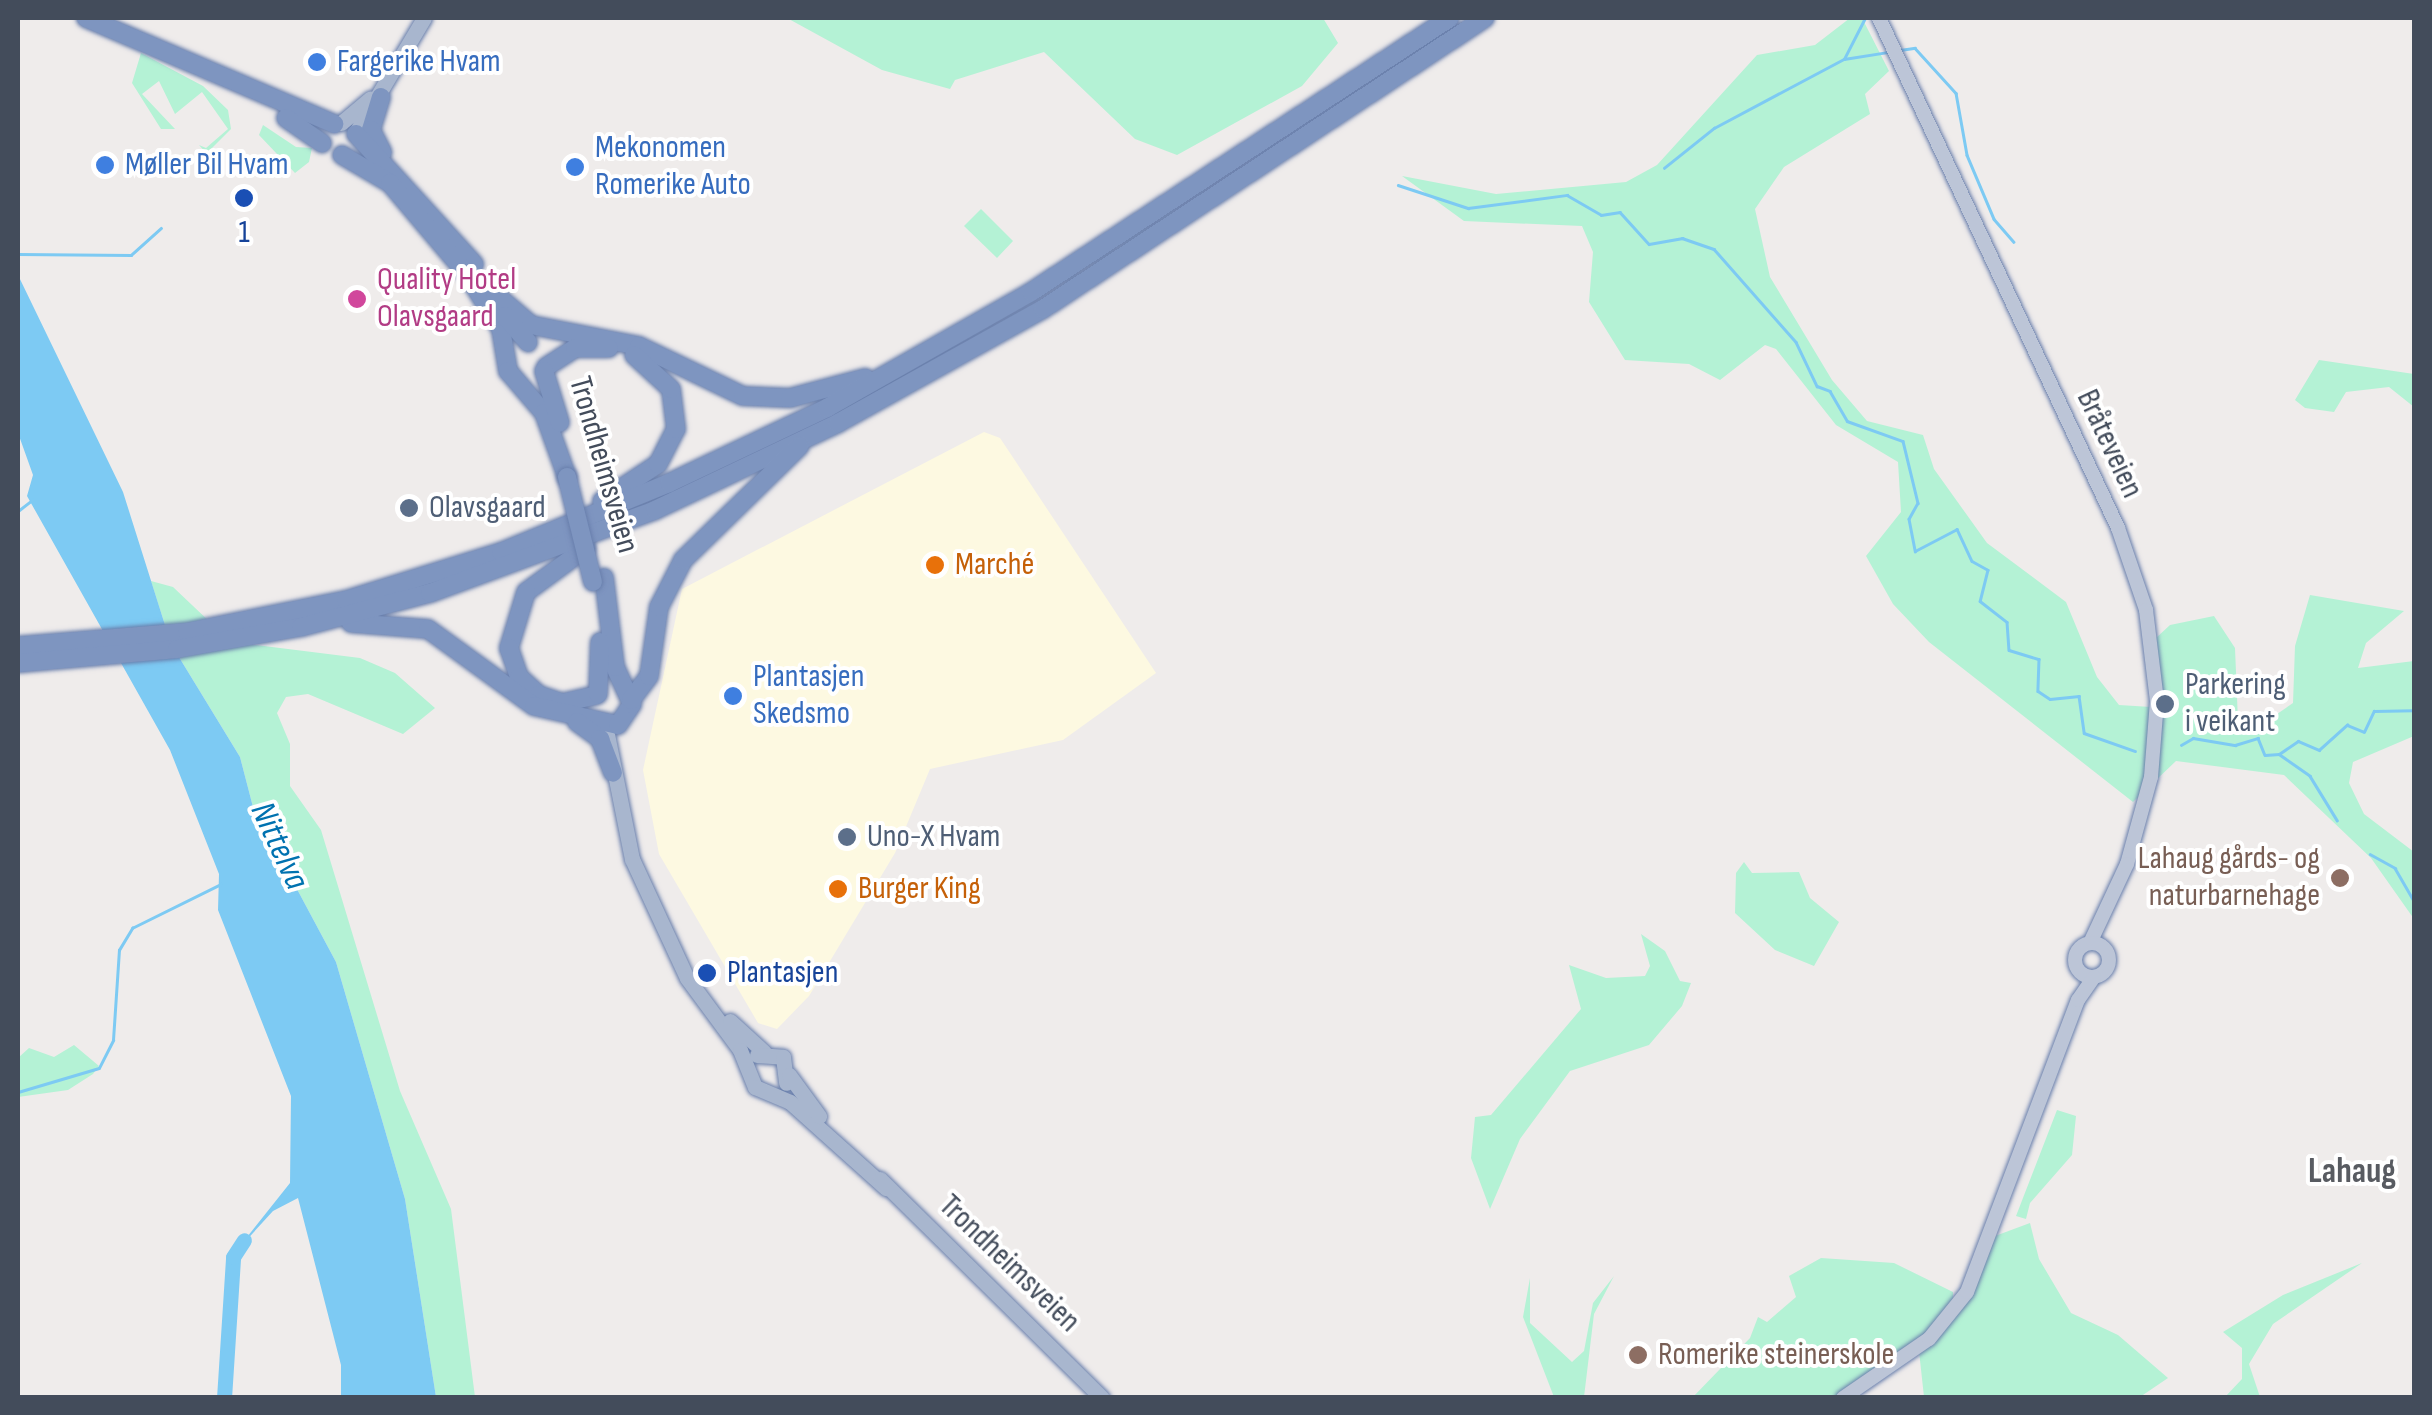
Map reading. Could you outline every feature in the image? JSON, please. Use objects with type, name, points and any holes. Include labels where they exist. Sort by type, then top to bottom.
[{"type":"highway","points":[[86,18],[347,128],[397,172]]},
{"type":"highway","points":[[226,633],[376,592],[501,552],[703,468],[904,365],[1184,196],[1449,18]]},
{"type":"highway","points":[[301,627],[430,593],[632,520],[803,441],[1113,266],[1485,18]]},
{"type":"highway","points":[[166,54],[342,154],[402,194],[531,343]]},
{"type":"highway","points":[[380,97],[372,135],[486,292],[531,325],[602,337],[756,398],[802,396],[904,365]]},
{"type":"highway","points":[[322,144],[347,128]]},
{"type":"highway","points":[[342,154],[347,128]]},
{"type":"highway","points":[[486,292],[507,355],[531,343],[602,337]]},
{"type":"highway","points":[[486,292],[500,377],[544,413]]},
{"type":"highway","name":"Trondheimsveien","points":[[531,343],[545,369],[598,580],[612,654],[629,703]]},
{"type":"highway","points":[[501,552],[642,478],[676,429],[670,389],[632,354],[584,346],[520,381]]},
{"type":"highway","name":"Trondheimsveien","points":[[507,355],[508,371],[544,413],[573,475]]},
{"type":"highway","points":[[18,662],[29,651],[367,621],[428,628],[528,702],[603,723],[629,703],[649,676],[662,598],[683,560],[803,441]]},
{"type":"highway","points":[[629,703],[598,694],[562,703],[534,691],[514,668],[509,628],[541,575],[632,520]]},
{"type":"highway","name":"Trondheimsveien","points":[[598,580],[598,694],[603,723]]},
{"type":"highway","points":[[564,714],[597,735],[613,773]]},
{"type":"main road","name":"Bråteveien","points":[[1879,18],[2118,528],[2146,610],[2157,701],[2153,764],[2106,920],[2108,966],[2086,974],[2076,956],[2106,920]]},
{"type":"main road","points":[[347,128],[380,97],[421,24]]},
{"type":"main road","points":[[347,128],[421,24]]},
{"type":"main road","name":"Trondheimsveien","points":[[629,703],[622,774],[654,891],[708,991],[764,1052]]},
{"type":"main road","points":[[603,723],[652,912],[749,1067],[755,1087],[773,1092],[789,1075],[783,1057],[764,1052],[749,1067]]},
{"type":"main road","points":[[2090,943],[2105,949]]},
{"type":"main road","points":[[1843,1398],[1928,1340],[1973,1282],[2086,974]]},
{"type":"main road","name":"Trondheimsveien","points":[[789,1075],[886,1188]]},
{"type":"main road","name":"Trondheimsveien","points":[[773,1092],[886,1188],[1104,1398]]},
{"type":"shaded area","points":[[984,432],[1000,438],[1156,673],[1063,740],[930,769],[895,853],[809,996],[777,1029],[758,1023],[659,854],[643,770],[682,589]]},
{"type":"green space","points":[[787,18],[1323,18],[1338,43],[1302,86],[1177,155],[1135,139],[1044,52],[955,80],[950,89],[882,70]]},
{"type":"green space","points":[[1850,18],[1862,18],[1889,71],[1865,94],[1870,114],[1784,167],[1755,209],[1770,277],[1832,380],[1867,421],[1923,435],[1934,469],[1987,543],[2066,602],[2097,677],[2119,705],[2151,707],[2156,638],[2170,625],[2214,616],[2235,648],[2238,721],[2264,723],[2293,703],[2295,646],[2310,595],[2404,611],[2366,643],[2358,668],[2414,661],[2414,736],[2353,762],[2349,783],[2364,814],[2414,852],[2414,919],[2371,858],[2284,775],[2176,761],[2133,802],[1929,642],[1893,604],[1866,556],[1901,512],[1898,462],[1836,425],[1776,349],[1765,345],[1720,380],[1689,364],[1625,360],[1589,302],[1593,252],[1582,226],[1464,221],[1402,176],[1496,194],[1626,182],[1657,165],[1757,55],[1815,45]]},
{"type":"green space","points":[[141,53],[203,86],[228,110],[231,129],[209,151],[224,173],[199,145],[206,148],[228,129],[202,92],[175,114],[159,81],[142,94],[175,129],[161,129],[132,83]]},
{"type":"green space","points":[[263,125],[296,147],[312,148],[309,162],[295,173],[259,135]]},
{"type":"green space","points":[[981,209],[1013,241],[997,258],[964,226]]},
{"type":"green space","points":[[2319,360],[2414,374],[2414,407],[2389,387],[2346,392],[2334,412],[2305,408],[2295,400]]},
{"type":"green space","points":[[151,581],[173,587],[231,642],[360,658],[395,673],[435,708],[403,734],[308,694],[286,697],[277,713],[290,744],[290,786],[321,830],[400,1091],[451,1209],[475,1397],[436,1397],[405,1199],[336,962],[253,807],[240,757],[171,644]]},
{"type":"green space","points":[[1744,862],[1752,873],[1799,872],[1810,898],[1839,922],[1814,966],[1775,950],[1735,913],[1736,873]]},
{"type":"green space","points":[[1641,934],[1665,951],[1680,981],[1691,983],[1682,1006],[1649,1045],[1570,1071],[1520,1139],[1490,1209],[1471,1158],[1475,1117],[1491,1115],[1581,1009],[1569,965],[1606,978],[1645,976],[1650,966]]},
{"type":"green space","points":[[74,1045],[99,1066],[93,1074],[68,1090],[18,1097],[18,1058],[29,1048],[54,1057]]},
{"type":"green space","points":[[2057,1110],[2076,1116],[2072,1155],[2030,1203],[2026,1219],[2016,1216]]},
{"type":"green space","points":[[2030,1223],[2039,1259],[2071,1313],[2118,1335],[2168,1378],[2140,1397],[1924,1397],[1919,1351],[1844,1397],[1692,1398],[1750,1338],[1758,1317],[1767,1322],[1796,1297],[1789,1276],[1821,1258],[1894,1263],[1953,1292],[1953,1305],[1987,1239]]},
{"type":"green space","points":[[2362,1263],[2273,1324],[2249,1364],[2260,1397],[2225,1397],[2242,1379],[2242,1348],[2223,1332],[2283,1295]]},
{"type":"green space","points":[[1614,1276],[1594,1314],[1584,1397],[1554,1397],[1523,1317],[1530,1278],[1530,1323],[1572,1362],[1584,1351],[1593,1303]]},
{"type":"water","points":[[18,275],[123,492],[171,644],[240,757],[253,807],[336,962],[405,1199],[436,1397],[341,1397],[341,1365],[298,1198],[273,1211],[232,1256],[290,1183],[291,1096],[218,910],[219,874],[170,750],[27,496],[33,475],[18,433]]},
{"type":"waterway","points":[[1664,168],[1714,128],[1844,59],[1865,18]]},
{"type":"waterway","points":[[1900,50],[1915,48],[1956,93],[1967,155],[1994,219],[2014,242]]},
{"type":"waterway","points":[[1844,59],[1888,52]]},
{"type":"waterway","points":[[1398,185],[1468,208],[1567,195],[1601,215],[1620,212],[1649,244],[1682,238],[1714,249],[1796,342],[1817,386],[1830,391],[1847,421],[1903,441],[1918,503],[1909,519],[1915,551],[1957,529],[1972,561],[1988,570],[1980,601],[2007,622],[2009,650],[2039,659],[2038,691],[2050,699],[2079,696],[2084,733],[2135,751]]},
{"type":"waterway","points":[[18,254],[131,255],[161,228]]},
{"type":"waterway","points":[[18,511],[32,500]]},
{"type":"waterway","points":[[2279,754],[2298,741],[2319,750],[2347,725],[2364,732],[2374,711],[2413,710]]},
{"type":"waterway","points":[[2181,745],[2193,738],[2235,745],[2258,738],[2265,755],[2279,754],[2310,776],[2337,820]]},
{"type":"waterway","points":[[2370,854],[2395,868],[2414,901]]},
{"type":"waterway","points":[[18,1092],[99,1068],[113,1040],[119,950],[132,928],[221,884]]},
{"type":"waterway","points":[[224,1398],[233,1257],[244,1240]]},
{"type":"place","name":"Fargerike Hvam","points":[[317,62]]},
{"type":"place","name":"Møller Bil Hvam","points":[[105,165]]},
{"type":"place","name":"Mekonomen Romerike Auto","points":[[575,167]]},
{"type":"place","name":"1","points":[[244,198]]},
{"type":"place","name":"Quality Hotel Olavsgaard","points":[[357,299]]},
{"type":"place","name":"Olavsgaard","points":[[409,508]]},
{"type":"place","name":"Marché","points":[[935,565]]},
{"type":"place","name":"Plantasjen Skedsmo","points":[[733,696]]},
{"type":"place","name":"Parkering i veikant","points":[[2165,704]]},
{"type":"place","name":"Uno-X Hvam","points":[[847,837]]},
{"type":"place","name":"Lahaug gårds- og naturbarnehage","points":[[2340,878]]},
{"type":"place","name":"Burger King","points":[[838,889]]},
{"type":"place","name":"Plantasjen","points":[[707,973]]},
{"type":"place","name":"Romerike steinerskole","points":[[1638,1355]]},
{"type":"district","name":"Lahaug","points":[[2352,1172]]},
{"type":"water label","name":"Nittelva","points":[[279,846]]}]
